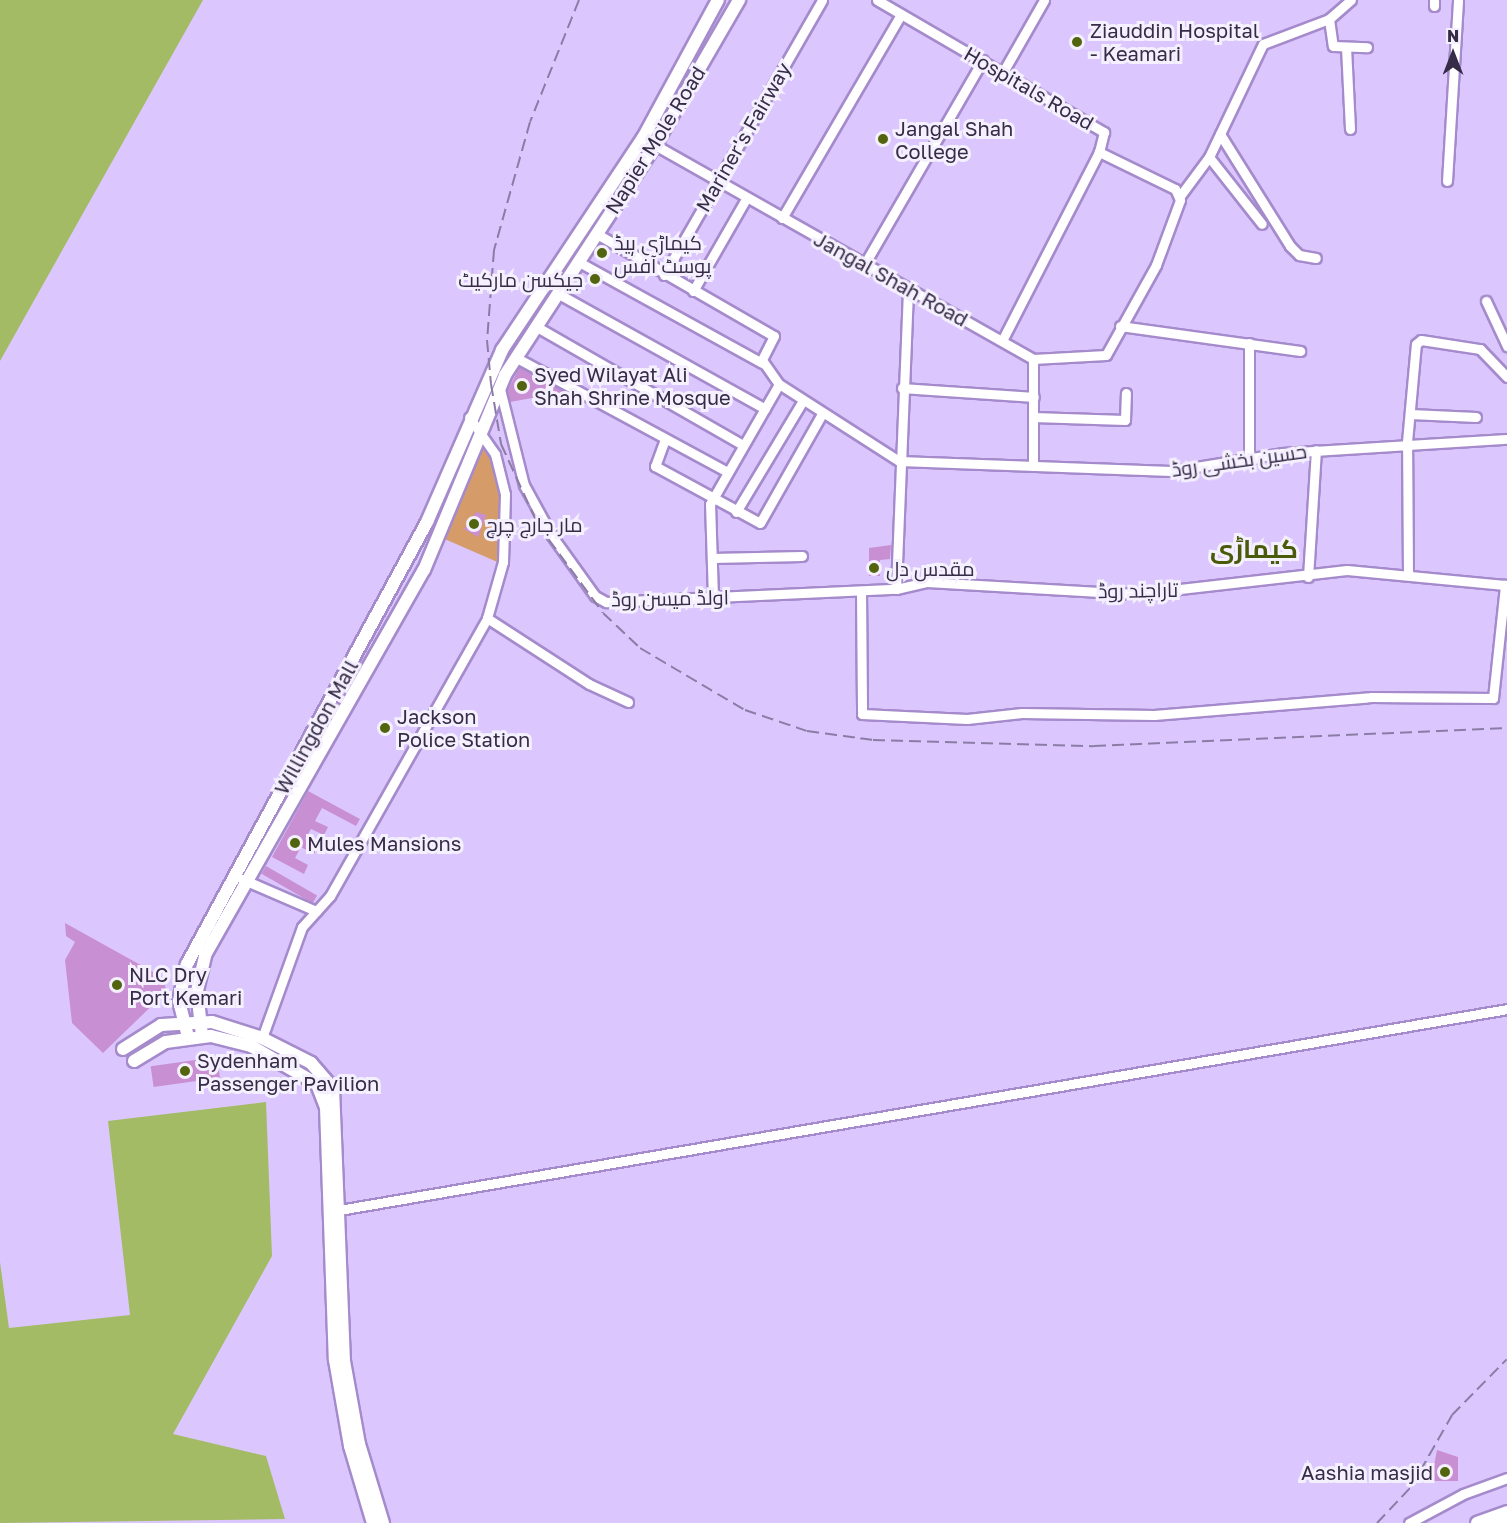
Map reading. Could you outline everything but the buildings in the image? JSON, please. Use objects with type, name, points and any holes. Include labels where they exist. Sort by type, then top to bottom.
[{"type":"main road","name":"Napier Mole Road","points":[[469,417],[495,363],[643,138],[718,0]]},
{"type":"main road","name":"Napier Mole Road","points":[[480,432],[515,357],[537,327],[655,145],[739,0]]},
{"type":"main road","name":"Willingdon Mall","points":[[188,1037],[178,1000],[183,974],[427,522],[469,417]]},
{"type":"main road","name":"Willingdon Mall","points":[[202,1036],[200,967],[424,570],[480,432]]},
{"type":"main road","points":[[123,1049],[161,1025],[201,1021],[262,1038],[311,1063],[333,1088],[350,1401],[383,1523]]},
{"type":"main road","points":[[134,1061],[166,1042],[202,1036],[251,1046],[304,1074],[322,1095],[335,1360],[350,1446],[373,1523]]},
{"type":"main road","points":[[1477,1523],[1507,1512]]},
{"type":"main road","points":[[1501,1523],[1507,1521]]},
{"type":"street","name":"Mariner's Fairway","points":[[664,275],[822,0]]},
{"type":"street","name":"Hospitals Road","points":[[877,0],[1102,130],[1099,152],[1002,341]]},
{"type":"street","points":[[1004,72],[1044,0]]},
{"type":"street","points":[[1033,466],[1033,359],[1101,358],[1156,265],[1180,196],[1209,157],[1266,41],[1329,20],[1351,0]]},
{"type":"street","points":[[1447,181],[1458,0]]},
{"type":"street","points":[[782,218],[902,14]]},
{"type":"street","points":[[1329,20],[1333,46],[1367,47]]},
{"type":"street","points":[[1346,47],[1350,129]]},
{"type":"street","points":[[864,265],[983,60]]},
{"type":"street","points":[[1220,134],[1290,246],[1299,255],[1317,258]]},
{"type":"street","name":"Jangal Shah Road","points":[[655,145],[908,291],[1033,359]]},
{"type":"street","points":[[1099,152],[1175,189],[1180,196]]},
{"type":"street","points":[[1209,157],[1262,224]]},
{"type":"street","points":[[693,291],[747,197]]},
{"type":"street","points":[[597,234],[664,275],[774,336],[762,363]]},
{"type":"street","points":[[579,262],[762,363],[778,384],[802,402],[899,461]]},
{"type":"street","points":[[896,589],[899,461],[908,291]]},
{"type":"street","points":[[557,293],[765,409]]},
{"type":"street","points":[[1486,301],[1507,346]]},
{"type":"street","points":[[1120,326],[1300,351]]},
{"type":"street","points":[[537,327],[743,446]]},
{"type":"street","points":[[1408,575],[1407,442],[1418,341],[1480,349],[1507,377]]},
{"type":"street","points":[[1249,343],[1249,457]]},
{"type":"street","points":[[515,357],[728,472]]},
{"type":"street","name":"اولڈ میسن روڈ","points":[[495,363],[524,485],[552,536],[595,596],[613,603],[896,589]]},
{"type":"street","points":[[713,598],[711,500],[778,384]]},
{"type":"street","points":[[903,388],[1034,397]]},
{"type":"street","points":[[1033,417],[1125,420],[1126,393]]},
{"type":"street","points":[[736,512],[802,402]]},
{"type":"street","points":[[665,439],[655,466],[711,500],[763,521],[822,414]]},
{"type":"street","points":[[1410,414],[1476,417]]},
{"type":"street","points":[[262,1038],[302,927],[330,896],[487,618],[503,562],[505,494],[495,454],[469,417]]},
{"type":"street","name":"حسین بخشی روڈ","points":[[899,461],[1171,471],[1249,457],[1316,450],[1407,442],[1507,439]]},
{"type":"street","points":[[1308,577],[1316,450]]},
{"type":"street","points":[[711,558],[802,556]]},
{"type":"street","name":"تاراچند روڈ","points":[[896,589],[927,582],[1136,594],[1275,575],[1308,577],[1347,570],[1506,585]]},
{"type":"street","points":[[861,591],[862,714],[967,719],[1033,713],[1165,714],[1371,697],[1493,698],[1506,585]]},
{"type":"street","points":[[487,618],[588,684],[628,702]]},
{"type":"street","points":[[235,875],[316,911]]},
{"type":"street","points":[[339,1210],[1507,1009]]},
{"type":"street","points":[[1409,1523],[1463,1494],[1507,1478]]},
{"type":"shaded area","points":[[0,0],[203,0],[0,361]]},
{"type":"shaded area","points":[[481,431],[501,479],[502,564],[440,537]]},
{"type":"shaded area","points":[[266,1102],[272,1256],[173,1434],[266,1456],[285,1519],[0,1523],[0,1262],[9,1328],[130,1315],[108,1121]]},
{"type":"railway","points":[[579,0],[530,122],[494,250],[487,340],[491,384],[501,444],[538,525],[603,613],[640,648],[745,710],[807,731],[873,740],[1094,746],[1507,728]]},
{"type":"railway","points":[[1377,1523],[1411,1487],[1452,1415],[1507,1359]]},
{"type":"place","name":"Ziauddin Hospital - Keamari","points":[[1077,42]]},
{"type":"place","name":"Jangal Shah College","points":[[883,139]]},
{"type":"place","name":"کیماڑی ہیڈ پوسٹ آفس","points":[[602,253]]},
{"type":"place","name":"جیکسن مارکیٹ","points":[[595,279]]},
{"type":"place","name":"Syed Wilayat Ali Shah Shrine Mosque","points":[[522,386]]},
{"type":"place","name":"مار جارج چرچ","points":[[474,524]]},
{"type":"place","name":"مقدس دل","points":[[874,568]]},
{"type":"place","name":"Jackson Police Station","points":[[385,728]]},
{"type":"place","name":"Mules Mansions","points":[[295,843]]},
{"type":"place","name":"NLC Dry Port Kemari","points":[[117,985]]},
{"type":"place","name":"Sydenham Passenger Pavilion","points":[[185,1071]]},
{"type":"place","name":"Aashia masjid","points":[[1445,1472]]},
{"type":"district","name":"کیماڑی","points":[[1254,549]]}]
